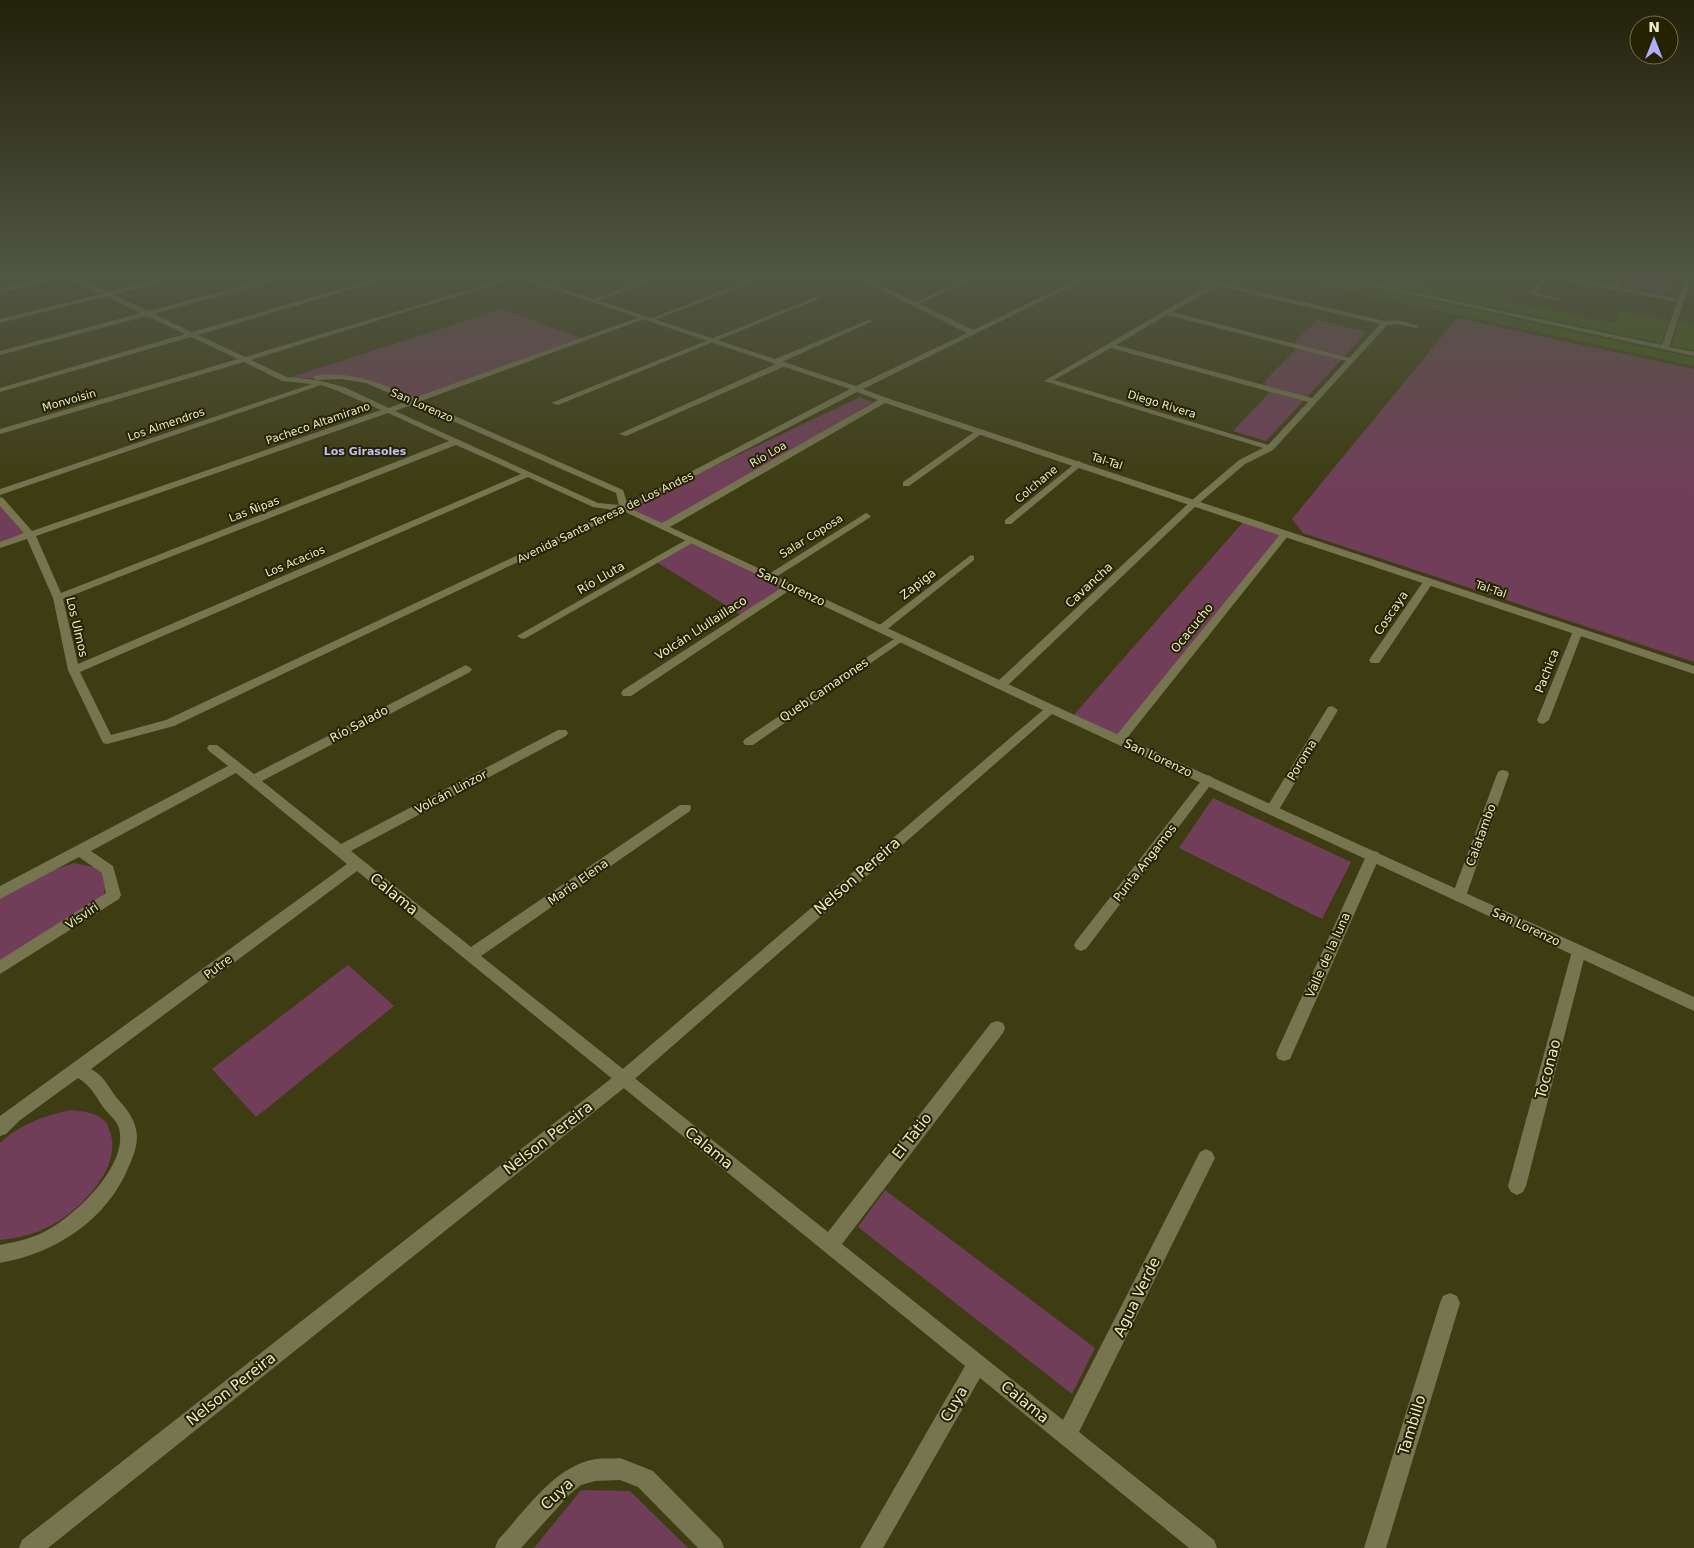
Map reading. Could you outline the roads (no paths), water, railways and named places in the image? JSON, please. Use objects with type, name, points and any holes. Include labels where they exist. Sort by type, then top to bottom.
[{"type":"street","points":[[0,353],[26,346]]},
{"type":"street","points":[[0,390],[153,346]]},
{"type":"street","name":"San Lorenzo","points":[[215,346],[285,379],[322,383],[341,389],[596,505],[624,509],[1051,709],[1694,1003]]},
{"type":"street","name":"Monvoisin","points":[[0,432],[287,346]]},
{"type":"street","name":"Pacheco Altamirano","points":[[0,545],[569,346]]},
{"type":"street","points":[[555,403],[699,346]]},
{"type":"street","name":"Tal-Tal","points":[[728,346],[1694,670]]},
{"type":"street","points":[[623,434],[814,346]]},
{"type":"street","name":"Avenida Santa Teresa de Los Andes","points":[[107,740],[170,723],[624,509],[857,389],[946,346]]},
{"type":"street","name":"Diego Rivera","points":[[1108,346],[1048,381],[1270,448]]},
{"type":"street","points":[[1114,346],[1313,401]]},
{"type":"street","points":[[1296,346],[1350,360]]},
{"type":"street","points":[[1270,448],[1363,346]]},
{"type":"street","points":[[1657,346],[1694,354]]},
{"type":"street","name":"San Lorenzo","points":[[285,379],[340,377],[368,381],[620,492],[624,509]]},
{"type":"street","name":"Los Almendros","points":[[0,492],[340,377]]},
{"type":"street","name":"Río Loa","points":[[663,527],[884,400]]},
{"type":"street","points":[[906,484],[980,432]]},
{"type":"street","name":"Las Ñipas","points":[[58,598],[458,441]]},
{"type":"street","name":"Cavancha","points":[[1000,685],[1194,503],[1242,462],[1270,448]]},
{"type":"street","name":"Colchane","points":[[1008,522],[1078,464]]},
{"type":"street","name":"Los Acacios","points":[[74,670],[526,474]]},
{"type":"street","name":"Los Ulmos","points":[[0,500],[30,534],[58,598],[74,670],[107,740]]},
{"type":"street","name":"Salar Coposa","points":[[769,577],[866,516]]},
{"type":"street","name":"Ocacucho","points":[[1119,740],[1286,534]]},
{"type":"street","name":"Río Lluta","points":[[522,636],[691,540]]},
{"type":"street","name":"Zapiga","points":[[881,629],[970,558]]},
{"type":"street","name":"Coscaya","points":[[1375,660],[1429,580]]},
{"type":"street","name":"Volcán Llullaillaco","points":[[627,693],[789,586]]},
{"type":"street","name":"Pachica","points":[[1543,720],[1578,631]]},
{"type":"street","name":"Queb Camarones","points":[[749,742],[900,638]]},
{"type":"street","name":"Río Salado","points":[[253,780],[466,669]]},
{"type":"street","name":"Nelson Pereira","points":[[30,1548],[623,1079],[1051,709]]},
{"type":"street","name":"Poroma","points":[[1272,810],[1332,710]]},
{"type":"street","name":"Volcán Linzor","points":[[340,851],[562,733]]},
{"type":"street","name":"Calama","points":[[213,748],[1206,1548]]},
{"type":"street","points":[[0,893],[236,767]]},
{"type":"street","name":"Calatambo","points":[[1459,896],[1503,774]]},
{"type":"street","name":"Punta Angamos","points":[[1081,945],[1208,780]]},
{"type":"street","name":"María Elena","points":[[470,956],[685,808]]},
{"type":"street","name":"Visviri","points":[[0,968],[114,895],[108,870],[80,851]]},
{"type":"street","name":"Valle de la luna","points":[[1284,1054],[1373,856]]},
{"type":"street","name":"Putre","points":[[0,1128],[14,1114],[357,864]]},
{"type":"street","name":"Toconao","points":[[1518,1186],[1579,951]]},
{"type":"street","name":"El Tatio","points":[[830,1245],[997,1028]]},
{"type":"street","points":[[0,1254],[16,1253],[52,1238],[84,1216],[110,1187],[124,1159],[128,1133],[120,1112],[109,1101],[99,1084],[78,1069]]},
{"type":"street","name":"Agua Verde","points":[[1066,1436],[1206,1158]]},
{"type":"street","name":"Tambillo","points":[[1375,1548],[1450,1303]]},
{"type":"street","name":"Cuya","points":[[871,1548],[977,1364]]},
{"type":"street","name":"Cuya","points":[[506,1548],[562,1486],[575,1477],[595,1470],[620,1469],[646,1480],[713,1548]]},
{"type":"district","name":"Los Girasoles","points":[[365,451]]}]
